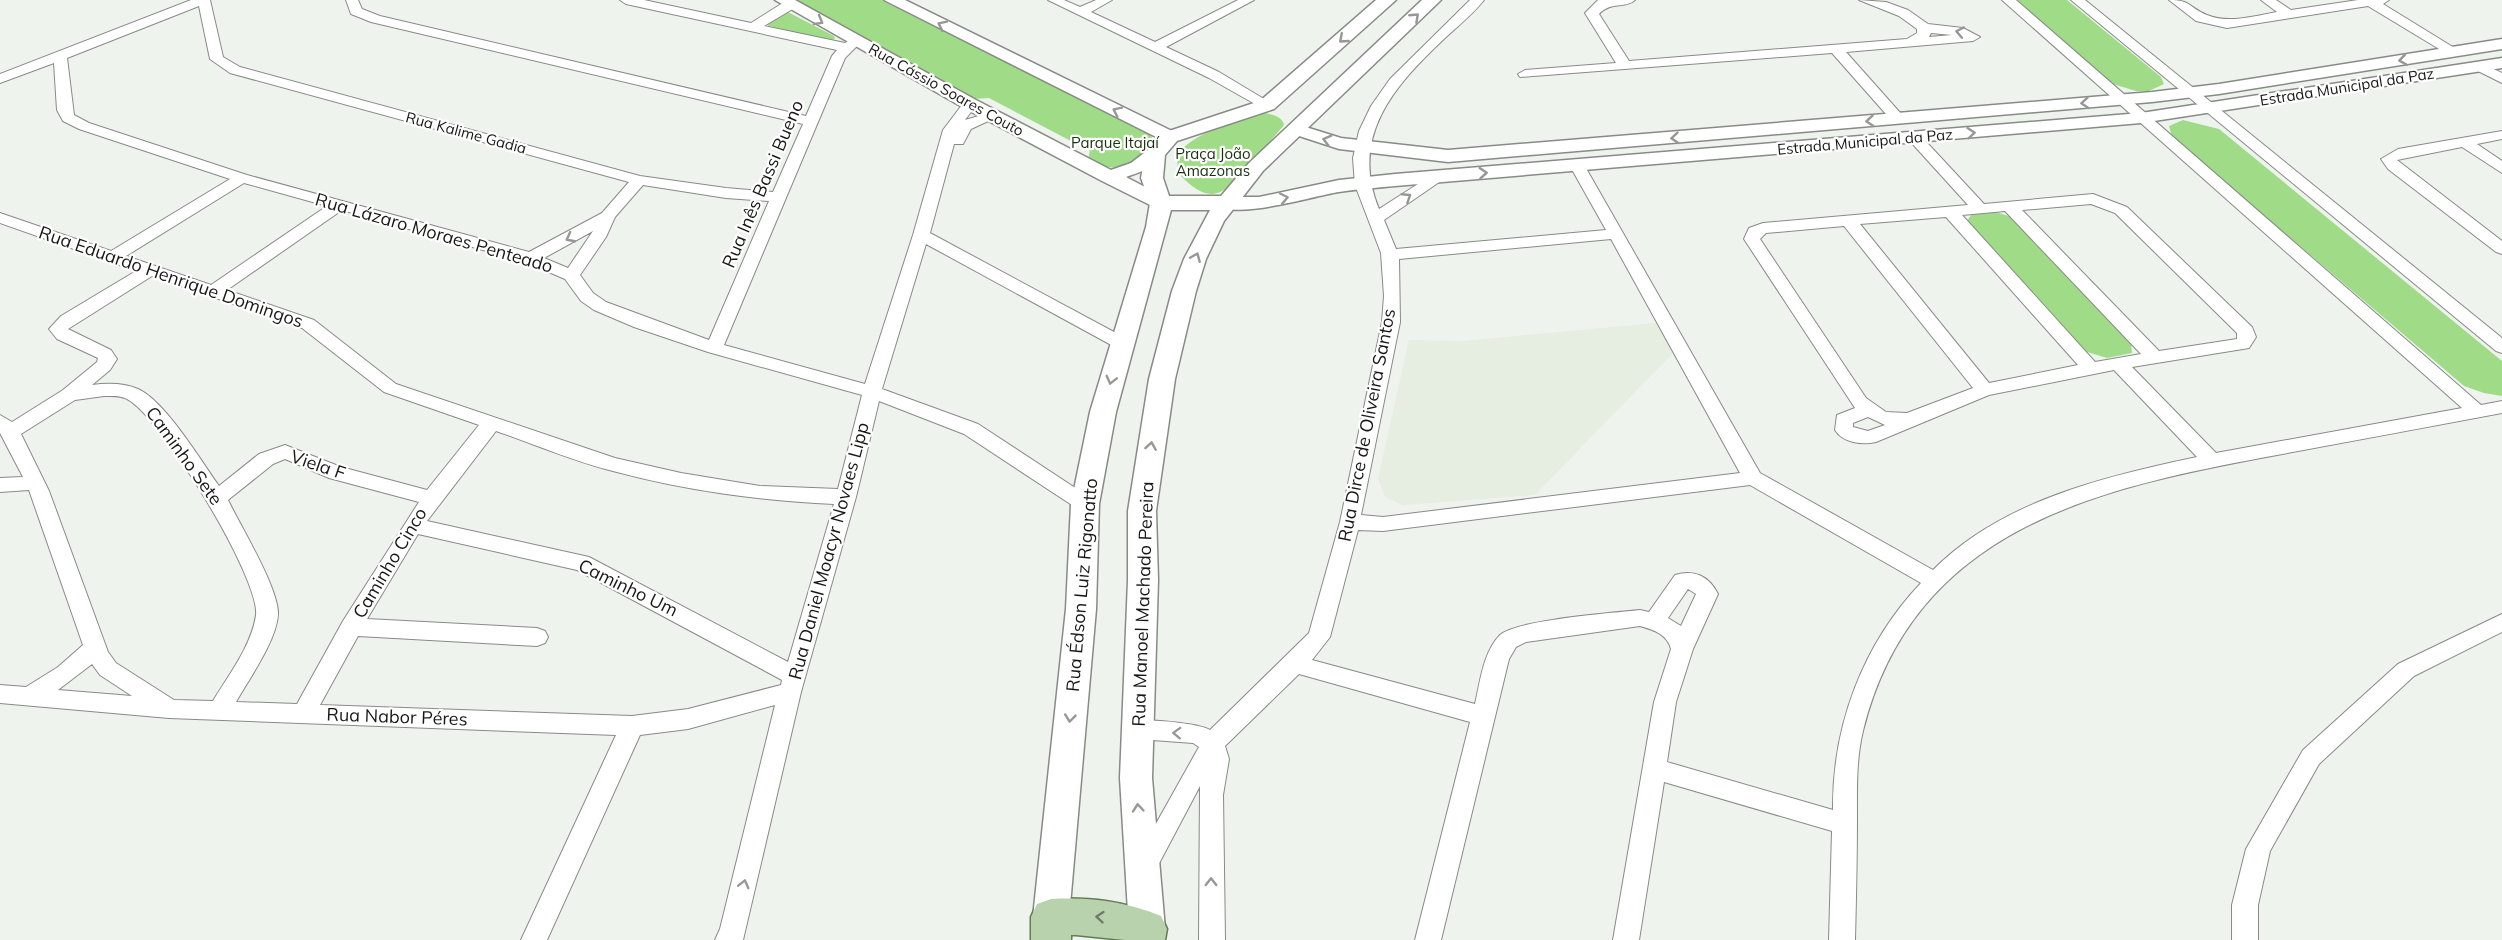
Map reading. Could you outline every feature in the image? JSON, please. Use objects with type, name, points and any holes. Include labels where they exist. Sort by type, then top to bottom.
[{"type":"main road","points":[[1226,203],[1161,202],[1152,178],[1155,154],[1170,137],[1266,105],[1387,0]]},
{"type":"main road","name":"Rua Manoel Machado Pereira","points":[[1146,935],[1136,778],[1143,580],[1142,511],[1160,390],[1184,291],[1195,259],[1214,219],[1256,167],[1432,0]]},
{"type":"main road","points":[[1266,105],[1290,118],[1296,129]]},
{"type":"main road","name":"Rua Édson Luiz Rigonatto","points":[[1051,929],[1081,609],[1087,491],[1115,332],[1155,235],[1161,202]]},
{"type":"main road","points":[[1051,929],[1094,916],[1118,918],[1146,935]]},
{"type":"street","points":[[0,79],[203,0]]},
{"type":"street","name":"Rua Kalime Gadia","points":[[203,0],[217,59],[235,70],[639,180],[780,197]]},
{"type":"street","points":[[352,0],[356,11],[376,19],[810,121]]},
{"type":"street","points":[[626,0],[752,28],[851,44]]},
{"type":"street","points":[[892,0],[1170,137]]},
{"type":"street","points":[[1054,0],[1242,89],[1266,105]]},
{"type":"street","points":[[1081,12],[1106,0]]},
{"type":"street","points":[[1156,47],[1248,0]]},
{"type":"street","name":"Rua Dirce de Oliveira Santos","points":[[1212,742],[1295,664],[1319,638],[1350,522],[1391,322],[1389,255],[1362,183],[1360,146],[1378,104],[1394,82],[1478,0]]},
{"type":"street","points":[[1625,66],[1592,13],[1602,3],[1629,0]]},
{"type":"street","points":[[1525,74],[1973,38],[1963,32],[1924,28],[1899,9],[1865,0]]},
{"type":"street","points":[[2008,0],[2478,412]]},
{"type":"street","points":[[2077,0],[2188,93],[2502,347]]},
{"type":"street","points":[[2175,0],[2201,18],[2222,24],[2371,1],[2502,79]]},
{"type":"street","points":[[2267,0],[2288,14]]},
{"type":"street","points":[[752,28],[787,2]]},
{"type":"street","name":"Rua Cássio Soares Couto","points":[[787,2],[851,44],[1161,202]]},
{"type":"street","points":[[1910,43],[1924,35],[1924,28]]},
{"type":"street","name":"Rua Inês Bassi Bueno","points":[[714,348],[839,56],[851,44]]},
{"type":"street","name":"Estrada Municipal da Paz","points":[[1296,129],[1329,141],[1448,156],[2188,93],[2502,44]]},
{"type":"street","points":[[1836,49],[1980,209]]},
{"type":"street","name":"Rua Lázaro Moraes Penteado","points":[[60,55],[64,110],[68,118],[84,126],[242,178],[531,258],[571,275],[587,297],[600,306],[640,323],[714,348],[872,392],[971,429],[1044,477],[1087,491]]},
{"type":"street","name":"Estrada Municipal da Paz","points":[[1226,203],[1259,203],[1362,183],[2141,118],[2502,63]]},
{"type":"street","name":"Rua Daniel Moacyr Novaes Lipp","points":[[728,940],[732,935],[793,683],[846,498],[872,392],[921,235],[950,130],[970,104]]},
{"type":"street","name":"Rua Daniel Moacyr Novaes Lipp","points":[[941,164],[958,145],[963,128],[970,122],[992,116]]},
{"type":"street","points":[[2502,135],[2397,154],[2389,159],[2393,166],[2502,249]]},
{"type":"street","points":[[2463,141],[2502,168]]},
{"type":"street","points":[[1565,147],[1617,234],[1753,478],[1933,580]]},
{"type":"street","points":[[1109,177],[1138,167],[1155,154]]},
{"type":"street","points":[[1375,219],[1440,176]]},
{"type":"street","points":[[114,256],[242,178]]},
{"type":"street","points":[[571,275],[598,237],[608,216],[639,180]]},
{"type":"street","points":[[1867,410],[1844,420],[1844,430],[1852,436],[1865,439],[1985,390],[2118,363],[2238,346],[2245,341],[2246,331],[2117,207],[2093,199],[1763,228],[1755,231],[1752,239],[1859,402],[1867,410],[1892,420],[1909,420]]},
{"type":"street","points":[[214,291],[339,205]]},
{"type":"street","points":[[2010,207],[2154,357]]},
{"type":"street","points":[[1950,212],[2091,368]]},
{"type":"street","points":[[531,258],[608,216]]},
{"type":"street","name":"Rua Eduardo Henrique Domingos","points":[[0,218],[308,324],[332,339],[367,373],[390,388],[491,424],[612,464],[681,480],[760,493],[846,498]]},
{"type":"street","points":[[1848,220],[1985,390]]},
{"type":"street","points":[[1389,255],[1617,234]]},
{"type":"street","points":[[921,235],[1115,332]]},
{"type":"street","points":[[70,394],[104,366],[108,359],[105,354],[63,335],[58,328],[67,320],[151,269]]},
{"type":"street","points":[[2118,363],[2212,460]]},
{"type":"street","name":"Caminho Sete","points":[[5,427],[70,394],[104,390],[125,391],[135,395],[161,420],[217,498],[260,587],[267,614],[259,640],[220,710]]},
{"type":"street","points":[[1842,940],[1846,758],[1862,699],[1881,656],[1899,623],[1933,580],[1988,538],[2066,498],[2139,475],[2502,407]]},
{"type":"street","name":"Caminho Cinco","points":[[304,712],[351,627],[430,498],[456,462],[491,424]]},
{"type":"street","points":[[5,427],[36,483],[95,648],[108,669],[169,710]]},
{"type":"street","name":"Viela F","points":[[217,498],[266,459],[285,452],[336,472],[430,498]]},
{"type":"street","points":[[1350,522],[1383,524],[1753,478]]},
{"type":"street","points":[[0,485],[36,483]]},
{"type":"street","name":"Caminho Um","points":[[414,526],[582,563],[793,683]]},
{"type":"street","points":[[1626,940],[1665,702],[1682,649],[1707,594],[1705,589],[1694,581],[1682,580],[1655,620]]},
{"type":"street","points":[[1428,940],[1500,651],[1514,637],[1640,618],[1655,620],[1673,630],[1682,649]]},
{"type":"street","points":[[2245,940],[2245,904],[2258,849],[2311,757],[2406,670],[2502,622]]},
{"type":"street","points":[[351,627],[537,637]]},
{"type":"street","points":[[29,697],[66,673],[95,648]]},
{"type":"street","points":[[1295,664],[1483,716]]},
{"type":"street","name":"Rua Nabor Péres","points":[[0,694],[169,710],[304,712],[632,726],[688,719],[793,683]]},
{"type":"street","points":[[534,940],[632,726]]},
{"type":"street","points":[[1139,729],[1177,734],[1196,733],[1212,742],[1217,759],[1211,795],[1212,940]]},
{"type":"street","points":[[1143,868],[1186,788],[1205,760],[1212,742]]},
{"type":"street","points":[[1655,769],[1845,824]]},
{"type":"shaded area","points":[[1656,323],[1674,352],[1535,495],[1403,505],[1385,497],[1378,479],[1409,340],[1462,341]]},
{"type":"green space","name":"Parque Itajaí","points":[[785,0],[881,0],[1150,134],[1154,141],[1139,157],[1125,166],[1117,168],[1099,164],[1088,159],[1090,151],[989,98],[972,99]]},
{"type":"green space","points":[[2017,0],[2067,0],[2161,77],[2164,84],[2149,91],[2136,91],[2113,84]]},
{"type":"green space","points":[[784,10],[834,36],[835,39],[825,40],[762,24]]},
{"type":"green space","name":"Praça João Amazonas","points":[[1265,113],[1279,118],[1284,125],[1225,190],[1208,194],[1190,184],[1178,173],[1177,154],[1196,138],[1229,124]]},
{"type":"green space","points":[[2183,120],[2219,129],[2502,361],[2502,396],[2464,386],[2172,137],[2169,126]]},
{"type":"green space","points":[[1996,212],[2012,217],[2131,343],[2132,353],[2107,358],[2084,351],[1967,221],[1971,215]]}]
